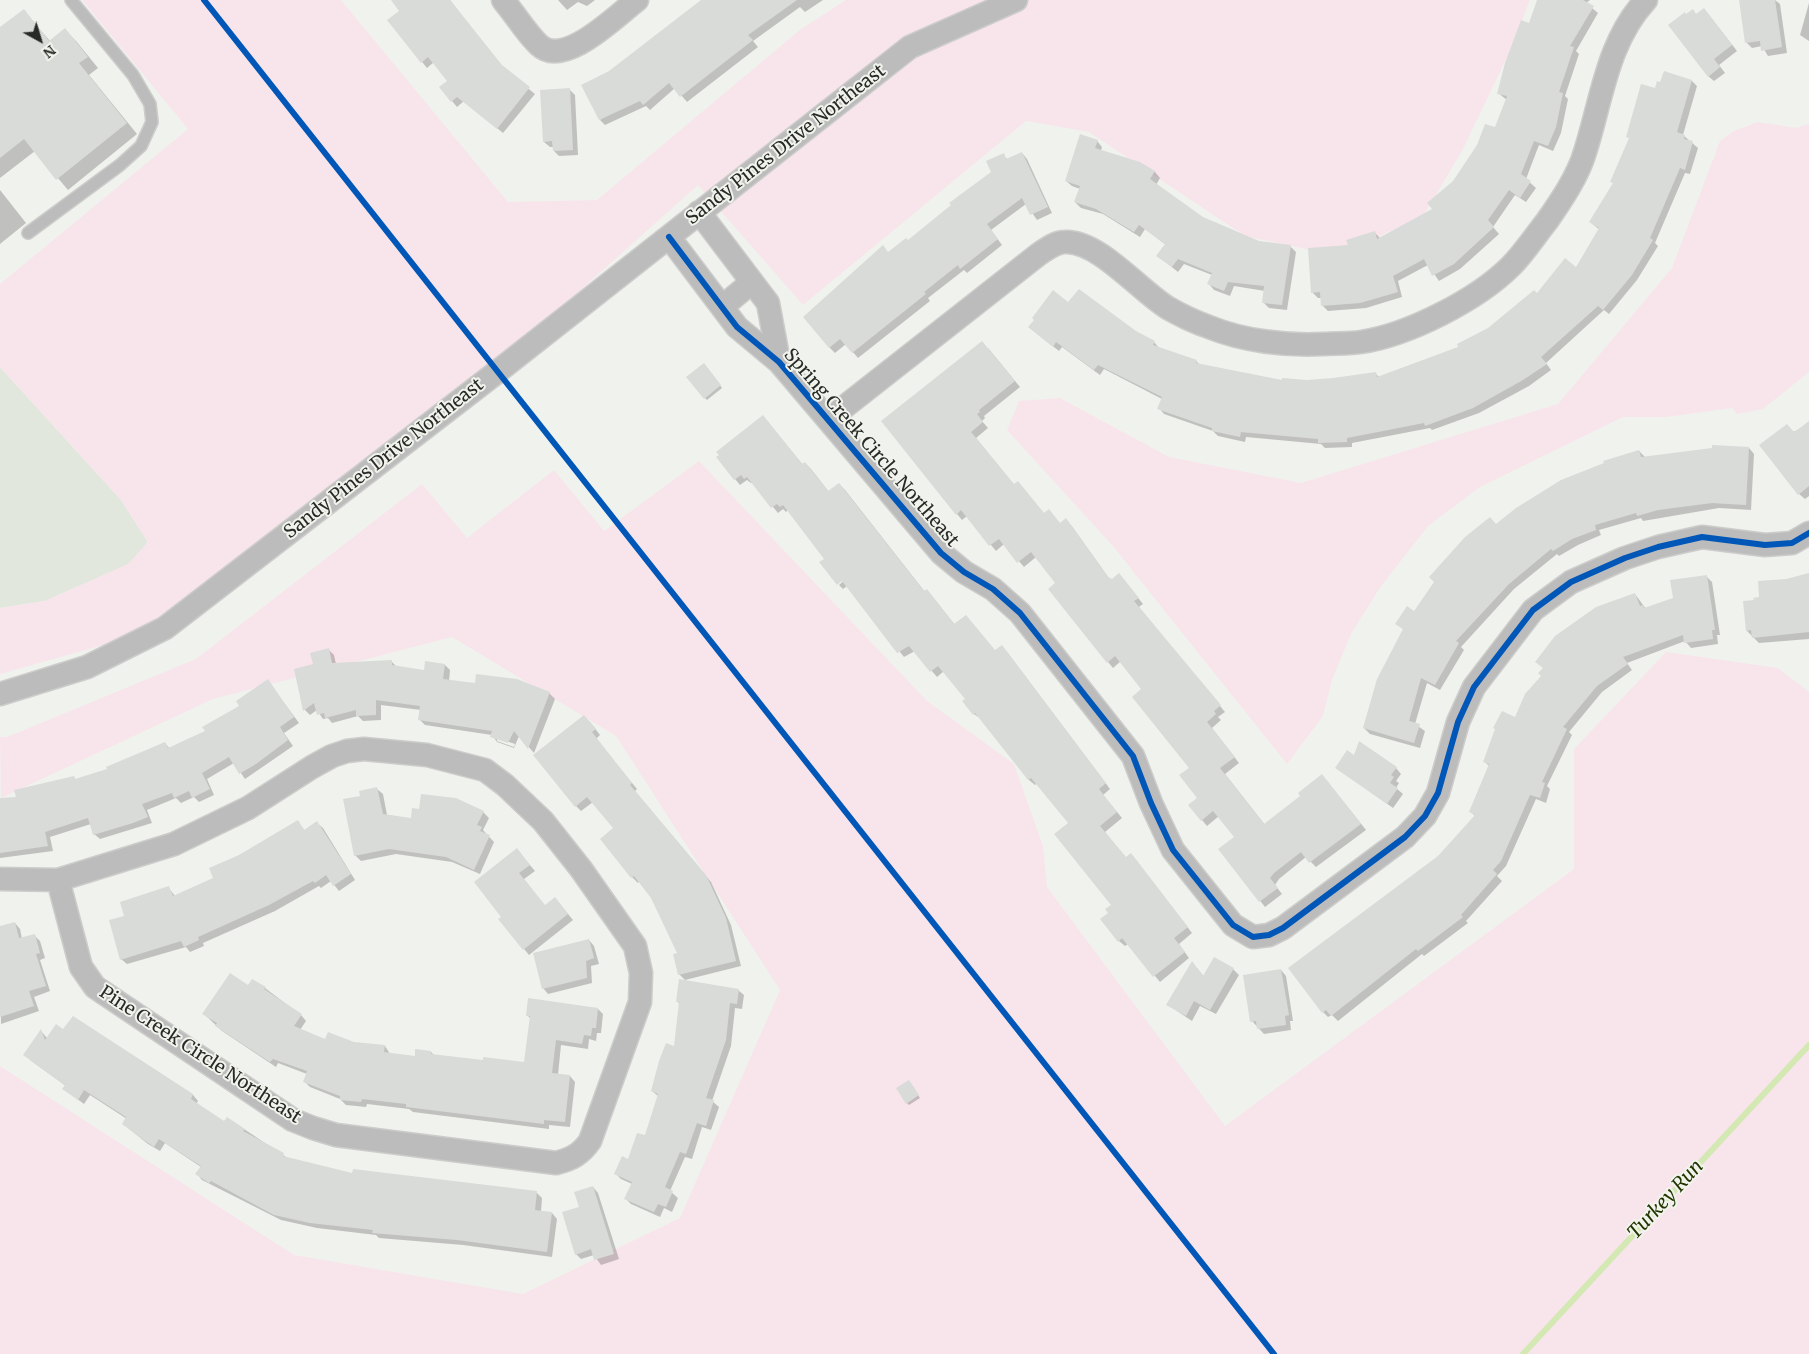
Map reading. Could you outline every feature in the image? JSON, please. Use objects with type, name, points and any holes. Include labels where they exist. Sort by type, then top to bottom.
[{"type":"street","points":[[503,0],[540,47],[570,50],[637,0]]},
{"type":"street","name":"Sandy Pines Drive Northeast","points":[[0,694],[87,667],[165,628],[669,237],[910,47],[1016,0]]},
{"type":"street","name":"Spring Creek Circle Northeast","points":[[829,419],[1039,254],[1055,244],[1066,242],[1093,249],[1168,308],[1211,328],[1244,337],[1311,344],[1361,342],[1410,327],[1447,311],[1482,290],[1511,266],[1560,202],[1585,155],[1609,62],[1620,37],[1634,13],[1646,0]]},
{"type":"street","name":"Spring Creek Circle Northeast","points":[[699,212],[768,303],[779,362]]},
{"type":"street","name":"Spring Creek Circle Northeast","points":[[669,237],[737,327],[779,362],[941,553],[964,572],[993,588],[1020,613],[1133,756],[1151,803],[1174,850],[1233,924],[1253,937],[1269,935],[1283,928],[1405,837],[1425,816],[1438,793],[1458,722],[1474,687],[1533,610],[1571,582],[1625,558],[1684,541],[1702,538],[1765,545],[1792,543],[1809,533]]},
{"type":"street","points":[[722,307],[752,282]]},
{"type":"street","name":"Pine Creek Circle Northeast","points":[[0,880],[58,880],[174,844],[248,808],[332,756],[364,749],[427,756],[485,770],[505,784],[543,821],[581,869],[635,946],[641,973],[640,1002],[590,1141],[582,1153],[567,1160],[556,1163],[336,1135],[293,1120],[95,987],[81,968],[58,880]]},
{"type":"lane","points":[[28,233],[141,146],[152,122],[150,104],[133,75],[72,0]]},
{"type":"shaded area","points":[[82,0],[341,0],[508,202],[597,200],[801,29],[846,0],[1530,0],[1507,57],[1463,149],[1424,215],[1338,256],[1245,236],[1089,132],[1026,121],[803,305],[698,185],[577,293],[463,386],[284,521],[164,628],[0,674],[0,608],[45,601],[128,564],[148,542],[121,500],[0,367],[0,284],[188,129]]},
{"type":"shaded area","points":[[1758,122],[1796,128],[1809,124],[1809,372],[1763,409],[1737,414],[1732,408],[1667,417],[1623,417],[1480,487],[1428,526],[1379,589],[1351,634],[1332,680],[1323,716],[1287,764],[1112,545],[1007,430],[1019,401],[1060,398],[1169,457],[1301,483],[1558,404],[1672,268],[1720,141],[1734,131]]},
{"type":"shaded area","points":[[0,367],[121,500],[148,542],[129,564],[45,601],[0,608]]},
{"type":"shaded area","points":[[699,461],[927,701],[1014,764],[1043,846],[1047,887],[1225,1126],[1574,869],[1574,749],[1666,652],[1778,668],[1809,692],[1809,1354],[0,1354],[0,1066],[294,1255],[523,1294],[680,1218],[780,990],[616,736],[452,637],[213,699],[1,798],[0,737],[7,737],[196,659],[422,484],[467,538],[554,470],[604,531]]},
{"type":"building","points":[[391,0],[450,0],[502,65],[530,87],[497,129],[457,97],[451,102],[439,87],[447,81],[428,57],[421,63],[387,20],[399,11]]},
{"type":"building","points":[[701,0],[797,0],[748,35],[753,40],[680,97],[669,83],[643,105],[640,101],[599,120],[581,85],[609,71]]},
{"type":"building","points":[[1537,0],[1583,0],[1594,6],[1570,46],[1574,47],[1559,92],[1563,93],[1556,127],[1548,146],[1534,141],[1521,174],[1531,181],[1520,198],[1509,190],[1488,220],[1494,227],[1454,264],[1432,276],[1424,259],[1393,276],[1398,292],[1360,303],[1321,306],[1320,292],[1311,293],[1308,248],[1348,245],[1346,240],[1375,231],[1377,239],[1432,209],[1427,203],[1453,181],[1477,145],[1485,124],[1495,127],[1507,96],[1497,94],[1505,63],[1521,20],[1529,23]]},
{"type":"building","points":[[1739,0],[1775,0],[1782,47],[1761,51],[1760,41],[1745,43]]},
{"type":"building","points":[[1704,8],[1732,45],[1714,59],[1720,67],[1708,77],[1668,25],[1685,12],[1686,14],[1693,9],[1696,14]]},
{"type":"building","points":[[24,9],[49,41],[65,28],[88,57],[79,63],[127,123],[56,180],[24,139],[0,158],[0,27]]},
{"type":"building","points":[[1664,71],[1692,80],[1677,132],[1685,135],[1684,139],[1693,141],[1685,170],[1680,168],[1650,238],[1653,240],[1632,275],[1603,310],[1598,306],[1541,357],[1547,364],[1473,408],[1425,426],[1424,423],[1347,438],[1347,442],[1318,443],[1318,439],[1241,432],[1240,437],[1212,431],[1212,428],[1157,409],[1162,397],[1098,365],[1094,370],[1056,342],[1053,347],[1028,327],[1034,320],[1032,318],[1053,290],[1068,302],[1079,289],[1136,331],[1155,341],[1153,345],[1197,360],[1196,363],[1282,380],[1282,378],[1307,380],[1333,378],[1376,372],[1377,377],[1458,347],[1457,344],[1488,328],[1534,290],[1537,293],[1565,258],[1576,267],[1599,228],[1589,222],[1613,183],[1610,182],[1629,138],[1626,137],[1641,84],[1655,88],[1657,81],[1660,82]]},
{"type":"building","points":[[570,88],[573,150],[553,151],[552,141],[543,142],[540,90]]},
{"type":"building","points":[[1080,134],[1098,140],[1095,148],[1140,162],[1155,171],[1150,179],[1203,217],[1259,241],[1291,245],[1282,305],[1262,303],[1264,286],[1228,282],[1224,291],[1207,284],[1212,273],[1178,259],[1172,267],[1156,256],[1165,244],[1139,225],[1134,232],[1096,209],[1074,202],[1080,186],[1065,181]]},
{"type":"building","points":[[1022,152],[1048,207],[1030,215],[1022,198],[987,224],[998,239],[960,269],[958,265],[924,292],[926,294],[852,353],[840,339],[829,348],[803,317],[883,245],[888,252],[906,238],[908,240],[951,205],[949,203],[991,172],[986,161],[1004,153],[1006,159]]},
{"type":"building","points":[[982,341],[1015,381],[979,410],[980,412],[977,414],[983,422],[971,432],[1014,484],[1018,481],[1044,513],[1049,509],[1060,523],[1066,518],[1108,577],[1112,579],[1119,573],[1139,598],[1134,601],[1221,705],[1214,711],[1216,714],[1207,722],[1235,757],[1220,768],[1264,824],[1300,796],[1298,793],[1322,774],[1361,824],[1309,863],[1301,852],[1274,873],[1270,878],[1278,888],[1259,902],[1218,849],[1234,837],[1213,811],[1201,821],[1188,805],[1197,798],[1179,775],[1189,768],[1132,697],[1141,689],[1115,656],[1107,663],[1048,589],[1055,583],[1031,552],[1017,563],[999,539],[989,546],[961,510],[956,515],[881,421]]},
{"type":"building","points":[[704,363],[721,385],[704,399],[686,377]]},
{"type":"building","points":[[763,415],[802,464],[805,462],[828,491],[839,483],[924,591],[927,589],[954,624],[966,615],[995,650],[1002,645],[1106,783],[1099,789],[1117,812],[1100,826],[1126,857],[1131,853],[1188,927],[1174,938],[1185,952],[1153,977],[1122,938],[1118,942],[1100,919],[1108,913],[1105,909],[1111,905],[1054,834],[1068,823],[1031,778],[1028,780],[975,713],[973,715],[962,701],[965,699],[938,666],[930,672],[909,646],[897,653],[842,581],[837,585],[819,562],[824,559],[783,505],[780,507],[777,504],[771,508],[747,477],[744,479],[741,475],[734,480],[716,457],[719,455],[716,452]]},
{"type":"building","points":[[1809,421],[1809,486],[1798,495],[1759,445],[1787,424],[1793,431],[1796,431]]},
{"type":"building","points":[[1712,445],[1749,447],[1746,505],[1712,503],[1658,510],[1637,516],[1636,513],[1595,525],[1596,530],[1572,539],[1553,551],[1551,549],[1509,584],[1456,641],[1459,643],[1435,685],[1421,678],[1409,721],[1420,724],[1414,743],[1363,728],[1377,679],[1403,629],[1395,624],[1407,606],[1414,611],[1434,582],[1429,577],[1465,537],[1490,517],[1496,524],[1516,508],[1561,480],[1604,463],[1603,461],[1639,450],[1641,457],[1712,448]]},
{"type":"building","points":[[1809,573],[1809,632],[1752,638],[1751,630],[1746,631],[1743,601],[1754,600],[1753,598],[1759,597],[1758,581],[1786,579]]},
{"type":"building","points":[[1707,575],[1715,630],[1712,630],[1713,639],[1684,643],[1683,635],[1623,657],[1628,664],[1597,686],[1563,727],[1567,729],[1542,782],[1545,783],[1540,798],[1530,795],[1501,861],[1493,870],[1497,874],[1461,915],[1463,917],[1418,951],[1416,949],[1331,1016],[1326,1010],[1322,1013],[1288,968],[1438,856],[1475,815],[1469,812],[1489,764],[1483,762],[1495,729],[1493,728],[1502,711],[1515,717],[1525,694],[1541,676],[1538,673],[1543,668],[1535,662],[1555,636],[1596,607],[1635,593],[1640,606],[1643,605],[1644,608],[1673,598],[1670,580]]},
{"type":"building","points":[[329,648],[332,663],[392,660],[392,665],[424,670],[425,661],[445,664],[443,679],[475,683],[476,674],[517,679],[550,692],[528,749],[514,731],[508,743],[490,737],[492,731],[418,720],[420,706],[376,700],[376,715],[356,716],[356,710],[325,718],[324,713],[317,715],[314,703],[303,711],[294,669],[313,664],[310,653]]},
{"type":"building","points":[[268,679],[294,717],[280,727],[288,740],[256,764],[239,774],[229,757],[202,773],[210,789],[192,798],[189,791],[174,798],[172,793],[142,804],[148,817],[93,835],[88,818],[45,832],[48,846],[0,853],[0,798],[16,797],[14,790],[74,776],[75,779],[107,769],[106,767],[165,742],[168,748],[205,731],[202,727],[239,706],[236,701]]},
{"type":"building","points":[[584,715],[596,729],[592,732],[632,783],[630,785],[706,875],[726,918],[736,961],[678,975],[673,954],[677,953],[651,898],[634,876],[631,878],[600,839],[613,828],[587,797],[575,807],[533,755]]},
{"type":"building","points":[[1359,741],[1397,767],[1391,775],[1394,777],[1390,783],[1398,788],[1387,804],[1335,768],[1347,750],[1354,755]]},
{"type":"building","points":[[377,787],[383,814],[411,818],[412,808],[419,809],[421,794],[456,798],[484,811],[477,825],[482,827],[480,831],[490,835],[474,870],[446,857],[389,849],[354,856],[343,799],[360,796],[359,791]]},
{"type":"building","points":[[298,820],[304,830],[317,821],[351,874],[333,886],[326,875],[315,883],[313,881],[269,905],[198,937],[199,940],[184,947],[181,941],[120,960],[109,920],[124,916],[120,902],[169,886],[173,896],[213,878],[209,868],[239,855]]},
{"type":"building","points":[[517,848],[530,865],[519,873],[545,905],[555,897],[568,914],[523,950],[498,919],[501,917],[474,882]]},
{"type":"building","points":[[15,922],[19,938],[35,934],[40,953],[36,954],[46,986],[29,991],[34,1006],[0,1017],[0,926]]},
{"type":"building","points":[[589,939],[594,958],[586,961],[587,978],[542,989],[533,953]]},
{"type":"building","points":[[1214,957],[1234,968],[1210,1010],[1194,1001],[1186,1016],[1166,1005],[1192,961],[1203,976]]},
{"type":"building","points":[[1281,969],[1289,1015],[1285,1016],[1286,1025],[1257,1029],[1256,1021],[1250,1022],[1243,975]]},
{"type":"building","points":[[230,973],[248,985],[252,979],[302,1014],[294,1026],[325,1039],[328,1032],[354,1042],[385,1045],[384,1052],[415,1056],[415,1049],[431,1051],[431,1054],[483,1060],[483,1057],[524,1062],[530,1016],[526,1016],[528,998],[598,1008],[596,1028],[592,1028],[591,1036],[584,1035],[582,1044],[556,1040],[552,1073],[570,1075],[565,1122],[544,1120],[544,1124],[406,1107],[406,1104],[362,1099],[361,1102],[340,1100],[340,1096],[303,1082],[307,1071],[273,1059],[270,1062],[215,1026],[217,1023],[202,1014]]},
{"type":"building","points":[[679,979],[739,989],[737,1004],[730,1003],[726,1040],[706,1098],[714,1100],[706,1126],[697,1123],[686,1154],[680,1152],[665,1187],[673,1191],[666,1207],[658,1204],[654,1212],[624,1199],[632,1182],[614,1174],[622,1156],[628,1159],[637,1133],[645,1135],[658,1094],[651,1091],[659,1061],[666,1043],[674,1046],[679,1002],[676,1002]]},
{"type":"building","points":[[73,1016],[193,1094],[191,1099],[224,1121],[227,1117],[245,1129],[243,1131],[284,1153],[283,1156],[352,1173],[353,1169],[537,1191],[535,1210],[552,1212],[547,1252],[457,1240],[372,1233],[373,1230],[310,1223],[274,1215],[211,1181],[209,1183],[195,1174],[201,1166],[159,1139],[154,1147],[122,1124],[126,1117],[84,1090],[78,1100],[62,1089],[65,1085],[23,1055],[41,1029],[45,1040],[56,1024],[63,1029]]},
{"type":"building","points":[[909,1080],[919,1095],[906,1104],[896,1088]]},
{"type":"building","points":[[593,1186],[614,1254],[594,1260],[591,1249],[575,1255],[562,1212],[579,1207],[574,1192]]},
{"type":"waterway","name":"Turkey Run","points":[[1523,1354],[1809,1045]]},
{"type":"cycle path","points":[[204,0],[1274,1354]]},
{"type":"cycle path","points":[[669,237],[737,327],[779,362],[941,553],[964,572],[993,589],[1020,613],[1133,756],[1151,803],[1173,850],[1233,925],[1253,937],[1269,935],[1283,928],[1405,837],[1425,816],[1438,793],[1458,722],[1474,687],[1533,610],[1571,582],[1625,558],[1658,547],[1702,537],[1765,545],[1792,543],[1809,533]]}]
